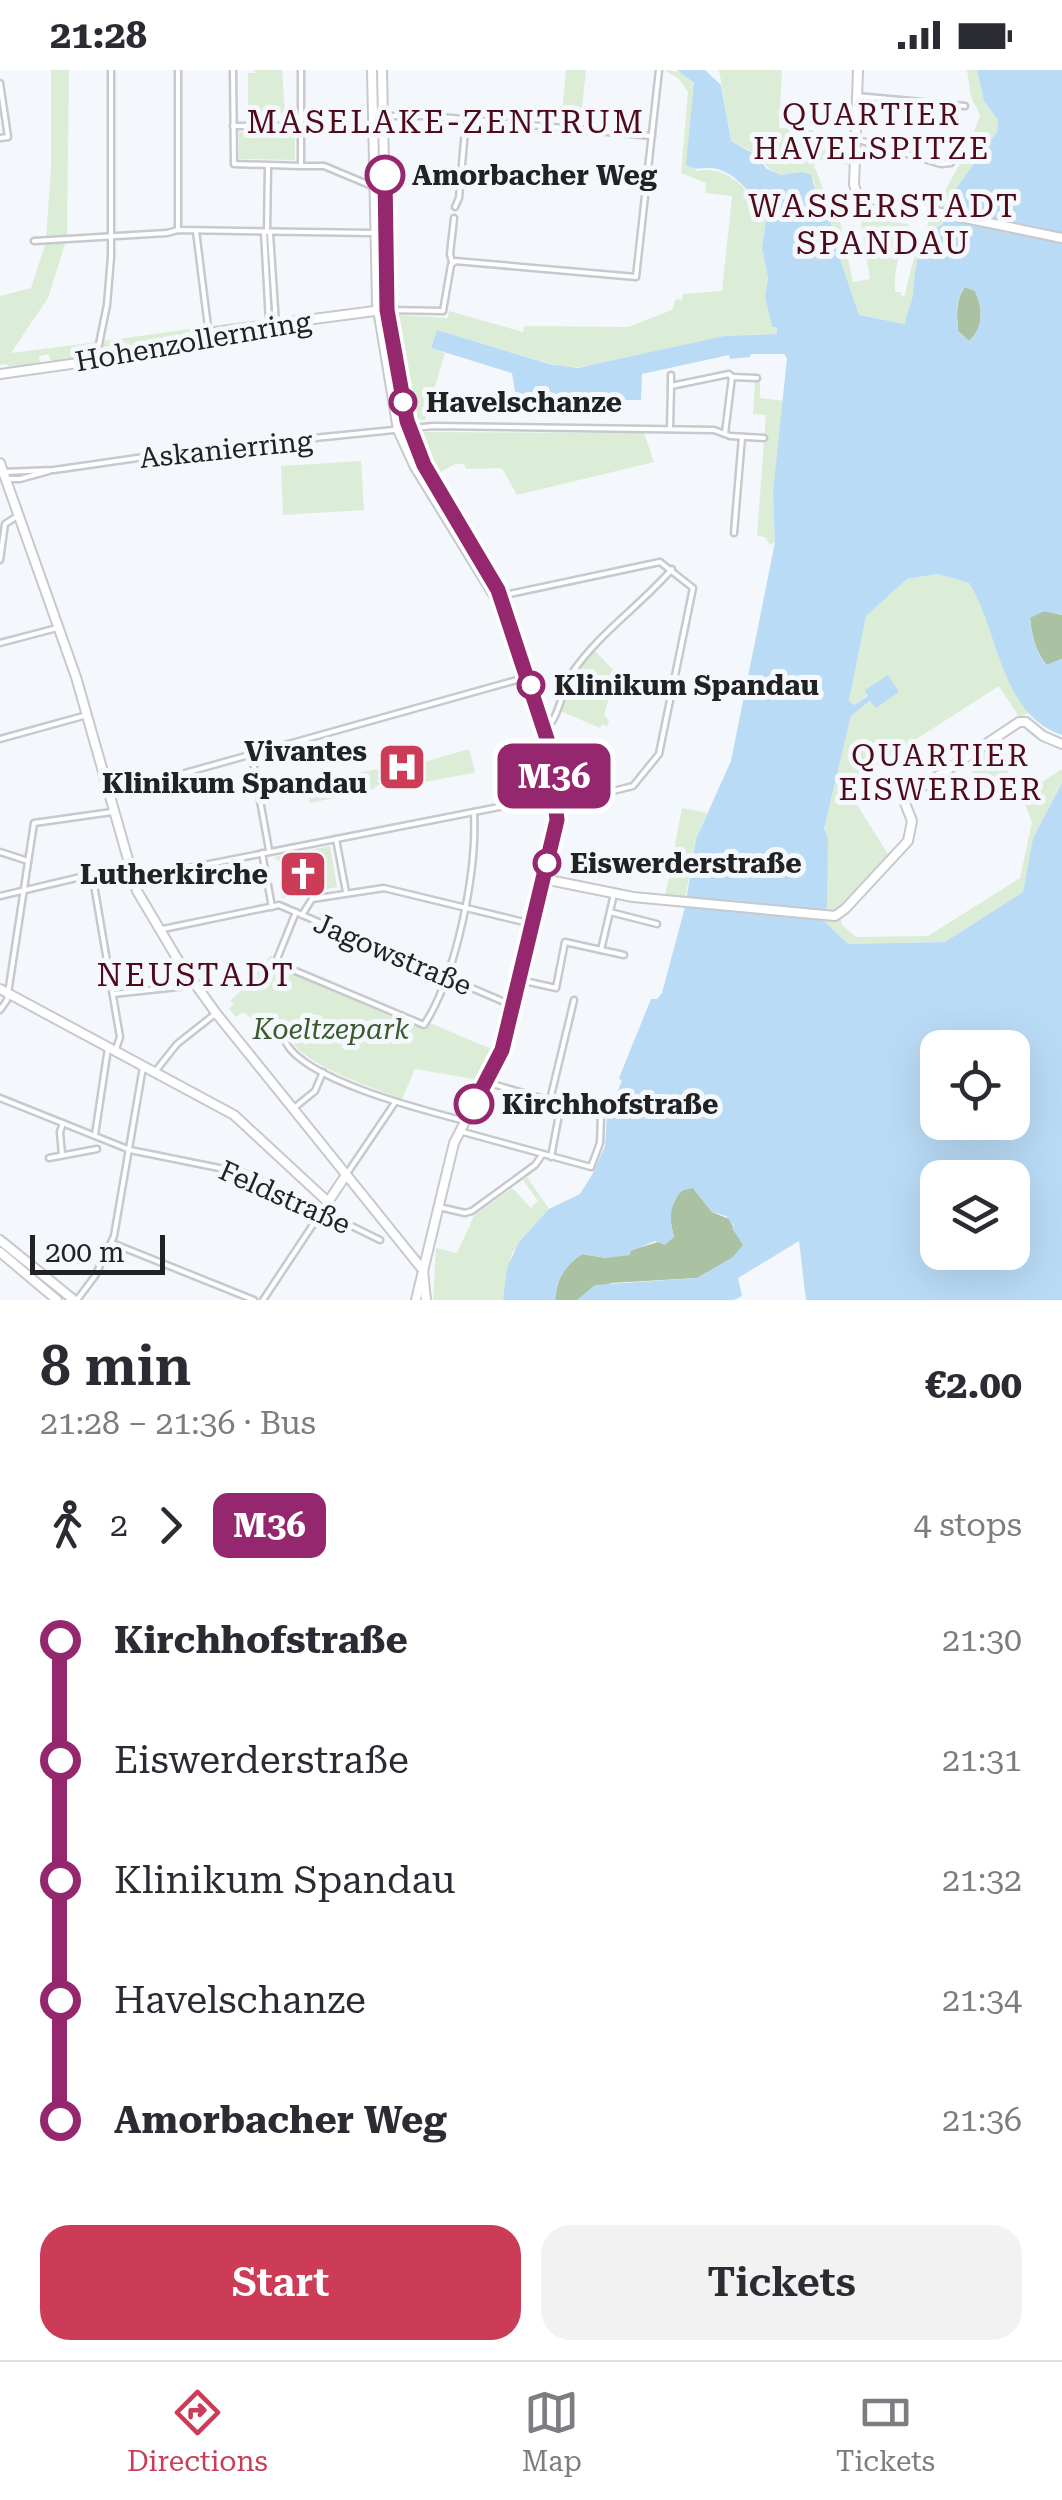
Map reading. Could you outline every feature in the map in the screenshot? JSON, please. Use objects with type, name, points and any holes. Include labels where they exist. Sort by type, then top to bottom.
[{"type":"street","points":[[96,360],[108,294],[112,236],[111,70]]},
{"type":"street","points":[[178,70],[178,230]]},
{"type":"street","points":[[233,70],[234,164],[324,166],[374,186]]},
{"type":"street","points":[[301,70],[301,166]]},
{"type":"street","points":[[372,70],[375,234],[398,430],[415,467],[498,598]]},
{"type":"street","points":[[382,70],[382,310],[409,429],[424,465],[488,570],[551,758],[557,800],[544,878],[502,1050],[459,1131],[423,1270],[421,1296]]},
{"type":"street","points":[[452,262],[636,278],[660,70]]},
{"type":"street","points":[[858,70],[854,186],[858,196],[1062,238]]},
{"type":"street","points":[[0,83],[8,137],[0,138]]},
{"type":"street","points":[[857,96],[965,106]]},
{"type":"street","points":[[384,116],[466,119],[652,136]]},
{"type":"street","points":[[455,207],[466,119]]},
{"type":"street","points":[[233,126],[302,126]]},
{"type":"street","points":[[855,139],[950,164]]},
{"type":"street","points":[[268,166],[272,324]]},
{"type":"street","points":[[382,310],[446,309],[454,218]]},
{"type":"street","points":[[34,241],[167,234],[178,230],[375,234]]},
{"type":"street","points":[[196,231],[209,335]]},
{"type":"street","name":"Hohenzollernring","points":[[0,374],[184,348],[209,335],[382,310]]},
{"type":"street","points":[[670,428],[671,376]]},
{"type":"street","points":[[671,386],[732,376],[758,378]]},
{"type":"street","points":[[725,433],[732,376]]},
{"type":"street","points":[[398,430],[434,426],[670,428],[764,438]]},
{"type":"street","name":"Askanierring","points":[[2,472],[54,470],[186,451],[398,430]]},
{"type":"street","points":[[734,534],[742,437]]},
{"type":"street","points":[[2,472],[87,715],[138,892],[216,1013],[423,1270]]},
{"type":"street","points":[[0,560],[5,524],[18,515]]},
{"type":"street","points":[[133,879],[474,812],[635,785],[659,754],[694,593],[692,586],[660,562],[498,598]]},
{"type":"street","points":[[542,730],[552,725],[564,687],[582,660],[672,569]]},
{"type":"street","points":[[0,644],[57,628]]},
{"type":"street","points":[[110,794],[526,678]]},
{"type":"street","points":[[0,739],[87,715]]},
{"type":"street","points":[[544,878],[614,894],[684,903],[824,916],[841,913],[908,840],[912,822],[906,803],[910,794],[1019,722],[1026,722],[1062,744]]},
{"type":"street","points":[[252,756],[269,851]]},
{"type":"street","points":[[0,1010],[34,823],[114,811]]},
{"type":"street","points":[[474,812],[465,908],[448,976],[422,1025],[279,964],[299,914],[310,900],[346,892],[384,888],[465,908],[533,924]]},
{"type":"street","points":[[336,839],[346,892]]},
{"type":"street","points":[[0,852],[28,861]]},
{"type":"street","points":[[160,931],[170,925],[272,906],[262,854]]},
{"type":"street","points":[[0,896],[130,865]]},
{"type":"street","points":[[92,873],[120,1037],[111,1050],[95,1135]]},
{"type":"street","points":[[601,950],[614,894]]},
{"type":"street","name":"Jagowstraße","points":[[272,906],[279,905],[514,1004]]},
{"type":"street","points":[[610,912],[657,924]]},
{"type":"street","points":[[520,980],[555,990],[565,942],[624,955]]},
{"type":"street","points":[[113,994],[187,986],[194,981]]},
{"type":"street","points":[[4,991],[238,1118],[328,1202]]},
{"type":"street","points":[[550,1100],[574,1000]]},
{"type":"street","points":[[154,1073],[178,1044],[216,1013]]},
{"type":"street","points":[[286,1043],[304,1062],[324,1072],[395,1103],[464,1121]]},
{"type":"street","points":[[0,1240],[75,1300],[95,1276],[112,1243],[143,1067]]},
{"type":"street","points":[[294,1108],[315,1090],[324,1072]]},
{"type":"street","points":[[459,1131],[591,1167],[600,1143],[601,1116],[486,1082]]},
{"type":"street","name":"Feldstraße","points":[[0,1098],[130,1150],[241,1172],[380,1240]]},
{"type":"street","points":[[263,1300],[395,1103]]},
{"type":"street","points":[[550,1158],[561,1104]]},
{"type":"street","points":[[62,1156],[63,1122]]},
{"type":"street","points":[[49,1158],[96,1149]]},
{"type":"street","points":[[438,1208],[472,1211],[535,1166],[542,1155]]},
{"type":"street","points":[[112,1243],[254,1300]]},
{"type":"street","points":[[0,1252],[58,1300]]},
{"type":"green space","points":[[51,70],[69,70],[67,237],[46,239],[51,168]]},
{"type":"green space","points":[[282,70],[285,113],[248,113],[248,73]]},
{"type":"green space","points":[[566,70],[586,70],[580,126],[561,124]]},
{"type":"green space","points":[[664,70],[681,72],[694,84],[696,171],[730,176],[747,191],[766,221],[762,248],[768,278],[765,295],[777,334],[724,336],[591,366],[565,368],[437,330],[431,348],[445,353],[425,420],[414,419],[395,322],[399,322],[398,315],[448,318],[449,311],[523,332],[524,326],[628,327],[672,310],[683,294],[722,291],[732,196],[705,193],[706,183],[681,173],[688,92],[678,78]]},
{"type":"green space","points":[[719,70],[782,70],[779,128],[813,130],[813,151],[847,147],[847,165],[817,159],[814,167],[826,192],[841,198],[837,207],[853,282],[870,279],[860,217],[908,224],[911,230],[895,276],[895,292],[901,292],[901,296],[905,295],[927,226],[964,161],[980,115],[971,97],[967,70],[977,70],[984,101],[998,120],[997,132],[945,204],[948,206],[943,225],[927,236],[922,245],[905,324],[859,315],[835,244],[828,207],[814,181],[803,172],[778,174],[751,151],[731,141]]},
{"type":"green space","points":[[239,132],[295,132],[295,160],[239,159]]},
{"type":"green space","points":[[66,241],[48,298],[11,353],[97,342],[92,348],[93,356],[51,363],[49,354],[39,356],[40,365],[12,369],[0,365],[0,296],[31,288],[46,242]]},
{"type":"green space","points":[[965,287],[975,291],[981,311],[980,324],[969,341],[958,331],[958,302]]},
{"type":"green space","points":[[296,325],[298,338],[185,353],[220,336]]},
{"type":"green space","points":[[205,327],[204,334],[194,342],[98,354],[103,341]]},
{"type":"green space","points":[[755,382],[760,382],[760,398],[785,401],[773,493],[775,542],[770,545],[765,537],[757,536],[766,415],[753,414]]},
{"type":"green space","points":[[425,432],[644,433],[654,462],[517,495],[502,468],[466,469],[464,464],[455,464],[435,475],[417,438]]},
{"type":"green space","points":[[361,461],[364,510],[283,515],[281,466]]},
{"type":"green space","points":[[938,574],[969,583],[1029,713],[1019,717],[999,686],[845,785],[889,856],[839,910],[823,911],[828,837],[824,829],[851,716],[871,701],[876,708],[868,695],[854,705],[849,701],[866,616],[907,579]]},
{"type":"green space","points":[[1044,611],[1062,615],[1062,659],[1047,665],[1035,643],[1030,617]]},
{"type":"green space","points":[[594,650],[616,673],[604,715],[609,721],[600,728],[558,710],[569,682]]},
{"type":"green space","points":[[997,740],[1008,758],[1004,762],[1013,769],[981,789],[970,768],[962,765]]},
{"type":"green space","points":[[469,749],[473,773],[413,784],[410,780],[410,766]]},
{"type":"green space","points":[[398,765],[401,778],[382,782],[372,790],[310,803],[306,783]]},
{"type":"green space","points":[[1062,769],[1062,783],[1033,838],[1023,892],[945,942],[848,944],[822,919],[841,917],[842,925],[856,937],[928,936],[1020,878],[1032,822],[1022,798],[1017,798]]},
{"type":"green space","points":[[682,808],[707,813],[696,839],[685,899],[665,897]]},
{"type":"green space","points":[[330,846],[337,887],[281,898],[287,876],[274,857]]},
{"type":"green space","name":"Koeltzepark","points":[[271,955],[281,968],[426,1030],[430,1023],[494,1050],[479,1080],[415,1069],[402,1099],[322,1066],[307,1057],[290,1037],[268,1031],[243,1012],[236,1017],[229,1009],[234,1004],[230,1001]]},
{"type":"green space","points":[[527,1177],[549,1209],[512,1253],[503,1300],[433,1300],[436,1248],[457,1253],[474,1216],[512,1188],[531,1208],[538,1201],[523,1180]]},
{"type":"green space","points":[[685,1188],[693,1188],[712,1212],[729,1219],[744,1246],[732,1258],[697,1278],[611,1283],[577,1300],[555,1300],[562,1274],[582,1254],[606,1258],[674,1237],[671,1210],[675,1198]]},
{"type":"water","points":[[677,70],[705,70],[721,85],[731,141],[781,175],[811,175],[815,189],[828,207],[835,244],[859,315],[905,324],[923,245],[934,229],[943,224],[947,207],[944,205],[997,132],[998,120],[984,101],[977,70],[1062,70],[1062,615],[1044,611],[1030,618],[1043,661],[1047,665],[1062,659],[1062,735],[1041,725],[1013,691],[969,583],[938,574],[907,579],[866,616],[849,701],[854,705],[868,696],[865,690],[888,675],[899,692],[876,708],[870,701],[851,716],[824,829],[828,837],[827,907],[822,919],[848,944],[945,942],[1023,892],[1033,838],[1062,783],[1062,1300],[806,1300],[799,1241],[738,1278],[742,1296],[734,1300],[577,1300],[595,1285],[697,1278],[732,1258],[743,1245],[734,1226],[726,1216],[712,1212],[693,1188],[681,1191],[674,1203],[674,1237],[665,1245],[655,1241],[631,1251],[630,1255],[606,1258],[582,1254],[562,1274],[555,1300],[503,1300],[507,1268],[519,1242],[549,1209],[580,1194],[592,1175],[605,1146],[607,1115],[622,1081],[619,1078],[651,999],[662,993],[685,907],[696,839],[731,761],[775,542],[773,493],[787,358],[784,354],[751,354],[730,359],[729,355],[642,374],[641,400],[520,400],[512,373],[431,348],[437,330],[553,365],[578,368],[724,336],[777,334],[765,296],[768,278],[762,248],[766,221],[762,213],[734,177],[717,169],[686,165],[694,83]],"holes":[[[965,287],[975,291],[980,324],[969,341],[958,331],[958,302]]]},
{"type":"bus line","name":"M36","points":[[385,175],[387,310],[412,440],[498,590],[543,723],[556,796],[557,820],[502,1050],[474,1104]]},
{"type":"place","name":"Amorbacher Weg","points":[[385,175]]},
{"type":"place","name":"Havelschanze","points":[[403,402]]},
{"type":"place","name":"Klinikum Spandau","points":[[531,685]]},
{"type":"place","name":"Vivantes Klinikum Spandau","points":[[402,767]]},
{"type":"place","name":"Eiswerderstraße","points":[[547,863]]},
{"type":"place","name":"Lutherkirche","points":[[303,874]]},
{"type":"place","name":"Kirchhofstraße","points":[[474,1104]]},
{"type":"district","name":"MASELAKE-ZENTRUM","points":[[446,122]]},
{"type":"district","name":"QUARTIER HAVELSPITZE","points":[[872,132]]},
{"type":"district","name":"WASSERSTADT SPANDAU","points":[[884,224]]},
{"type":"district","name":"QUARTIER EISWERDER","points":[[941,773]]},
{"type":"district","name":"NEUSTADT","points":[[196,975]]}]
